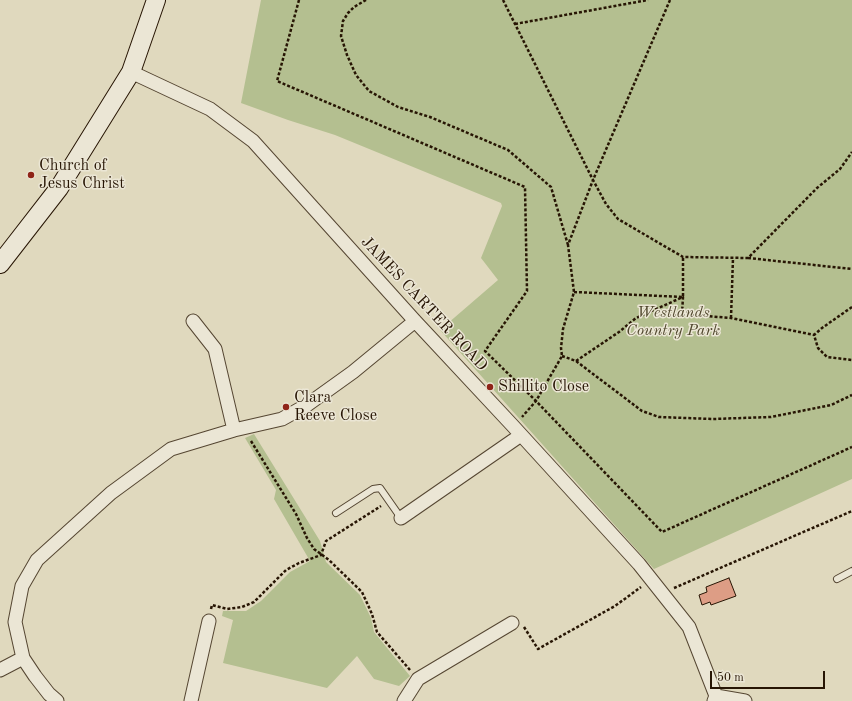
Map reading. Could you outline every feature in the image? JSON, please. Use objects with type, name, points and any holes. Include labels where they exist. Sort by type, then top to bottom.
[{"type":"street","points":[[0,264],[58,188],[132,72],[156,0]]},
{"type":"street","name":"JAMES CARTER ROAD","points":[[132,72],[210,109],[253,141],[415,321],[639,564],[689,627],[715,698]]},
{"type":"street","points":[[193,321],[215,349],[239,429]]},
{"type":"street","points":[[58,701],[49,694],[23,658],[15,622],[22,586],[37,560],[111,493],[171,449],[282,418],[306,405],[353,372],[415,321]]},
{"type":"street","points":[[401,518],[517,430]]},
{"type":"street","points":[[190,701],[209,621]]},
{"type":"street","points":[[404,701],[418,679],[512,623]]},
{"type":"street","points":[[0,670],[23,658]]},
{"type":"street","points":[[715,698],[745,701]]},
{"type":"lane","points":[[336,513],[373,489],[380,488],[401,518]]},
{"type":"lane","points":[[836,579],[852,571]]},
{"type":"path","points":[[299,0],[277,81],[525,187],[527,291],[484,351],[536,401],[662,532],[852,447]]},
{"type":"path","points":[[366,0],[354,7],[348,13],[343,21],[341,36],[347,55],[356,75],[369,91],[398,106],[430,117],[508,150],[551,187],[568,246],[574,292],[563,329],[561,348],[562,356],[517,430]]},
{"type":"path","points":[[503,0],[593,180],[606,204],[618,218],[683,257],[748,258],[852,270]]},
{"type":"path","points":[[515,24],[648,0]]},
{"type":"path","points":[[568,246],[593,180],[670,0]]},
{"type":"path","points":[[748,258],[817,188],[840,169],[852,152]]},
{"type":"path","points":[[683,257],[682,314],[732,318],[814,335]]},
{"type":"path","points":[[732,318],[733,258]]},
{"type":"path","points":[[574,292],[683,297]]},
{"type":"path","points":[[576,362],[636,318],[683,297]]},
{"type":"path","points":[[814,335],[852,307]]},
{"type":"path","points":[[814,335],[818,348],[827,357],[852,360]]},
{"type":"path","points":[[562,356],[576,362],[642,411],[659,417],[713,419],[771,417],[831,405],[852,395]]},
{"type":"path","points":[[239,429],[254,447],[270,471],[296,514],[306,538],[314,549],[322,554],[362,592],[372,614],[377,632],[418,679]]},
{"type":"path","points":[[322,554],[326,541],[389,500]]},
{"type":"path","points":[[662,593],[852,511]]},
{"type":"path","points":[[209,621],[212,605],[227,608],[242,607],[254,602],[286,570],[322,554]]},
{"type":"path","points":[[512,623],[519,618],[538,650],[615,606],[651,579]]},
{"type":"green space","name":"Westlands Country Park","points":[[261,0],[852,0],[852,479],[654,569],[440,330],[498,280],[481,258],[502,206],[501,203],[335,135],[241,103]]},
{"type":"green space","points":[[254,434],[320,541],[326,562],[360,595],[371,618],[374,632],[410,676],[399,686],[374,679],[357,656],[327,688],[223,663],[233,620],[222,616],[223,611],[246,611],[261,601],[290,572],[310,561],[274,499],[276,490],[245,438]]},
{"type":"building","points":[[729,578],[736,596],[711,605],[710,602],[702,605],[699,595],[707,592],[706,587]]},
{"type":"place","name":"Church of Jesus Christ","points":[[31,175]]},
{"type":"place","name":"Shillito Close","points":[[490,387]]},
{"type":"place","name":"Clara Reeve Close","points":[[286,407]]}]
